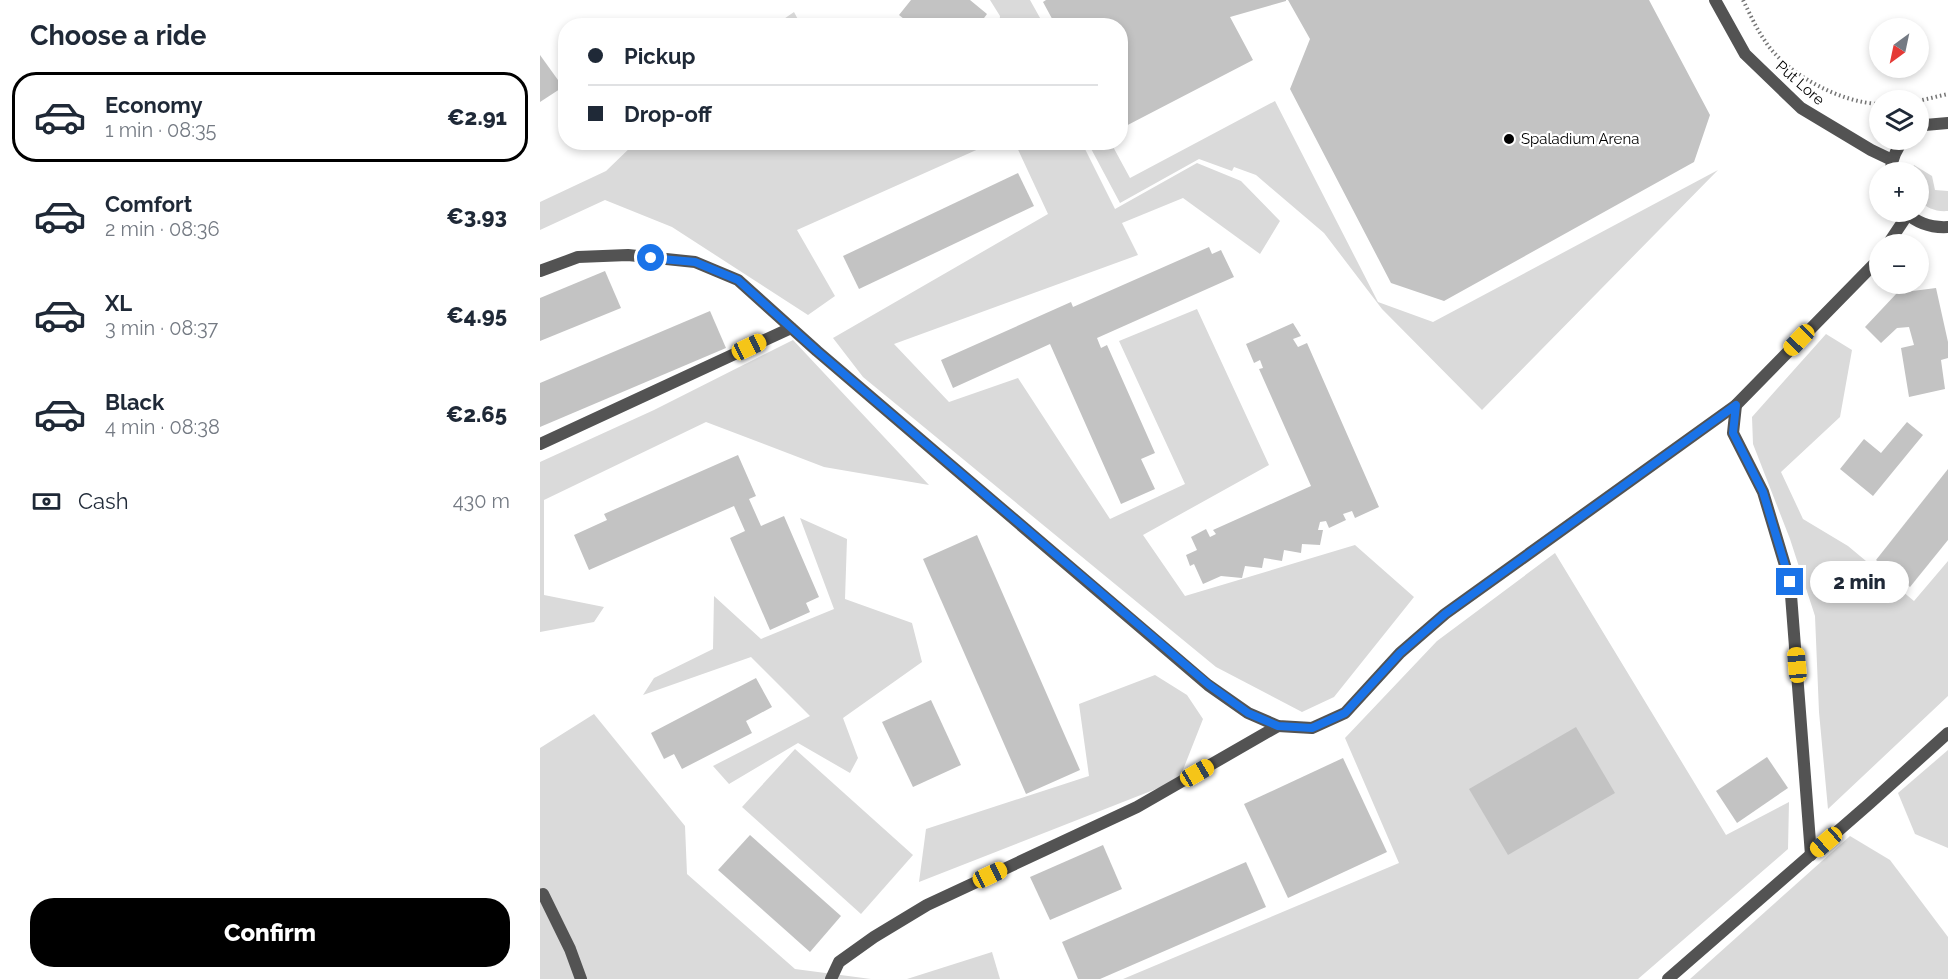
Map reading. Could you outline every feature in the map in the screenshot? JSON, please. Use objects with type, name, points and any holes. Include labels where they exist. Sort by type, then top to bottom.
[{"type":"street","name":"Put Lore","points":[[1715,0],[1745,54],[1801,108],[1870,150],[1892,160]]},
{"type":"street","points":[[1929,125],[1948,123]]},
{"type":"street","points":[[1892,160],[1897,150]]},
{"type":"street","points":[[1920,222],[1938,228],[1948,227]]},
{"type":"street","points":[[540,271],[578,257],[628,255],[695,262],[738,280],[791,328],[1209,685],[1248,713],[1278,726],[1312,728],[1345,713],[1400,653],[1445,614],[1736,405],[1869,269]]},
{"type":"street","points":[[540,444],[791,328]]},
{"type":"street","points":[[1736,405],[1733,433],[1763,492],[1790,582],[1811,855]]},
{"type":"street","points":[[831,979],[839,962],[927,904],[1137,807],[1278,726]]},
{"type":"street","points":[[1668,979],[1948,732]]},
{"type":"street","points":[[543,894],[570,949],[581,979]]},
{"type":"path","points":[[1743,0],[1766,43],[1793,70],[1825,89],[1869,103]]},
{"type":"path","points":[[1929,98],[1948,94]]},
{"type":"shaded area","points":[[990,0],[1030,0],[1040,18],[1000,18]]},
{"type":"shaded area","points":[[794,12],[797,18],[785,18]]},
{"type":"shaded area","points":[[1275,101],[1378,302],[1433,322],[1718,170],[1482,410],[1382,309],[1324,233],[1256,175],[1234,167],[1232,171],[1199,159],[1120,203],[1092,150],[1115,150],[1130,178]]},
{"type":"shaded area","points":[[628,150],[976,150],[797,230],[835,296],[808,315],[672,227],[605,200],[540,230],[540,202],[606,171]]},
{"type":"shaded area","points":[[1018,150],[1086,150],[1115,209],[1197,163],[1241,181],[1280,221],[1260,254],[1183,198],[1122,223],[1138,255],[894,344],[949,402],[1018,378],[1110,519],[1185,484],[1119,341],[1197,309],[1269,465],[1143,535],[1185,596],[1355,545],[1414,597],[1334,697],[1302,712],[1216,667],[863,377],[833,338],[1048,214]]},
{"type":"shaded area","points":[[1929,174],[1932,176],[1935,190],[1948,191],[1948,211],[1929,208]]},
{"type":"shaded area","points":[[1826,334],[1852,350],[1840,417],[1781,472],[1803,519],[1848,546],[1914,601],[1948,561],[1948,696],[1828,809],[1819,712],[1815,616],[1790,539],[1753,444],[1752,417]]},
{"type":"shaded area","points":[[793,340],[929,485],[824,467],[706,422],[544,500],[544,595],[604,607],[594,622],[540,632],[540,462],[654,410]]},
{"type":"shaded area","points":[[800,518],[847,539],[845,599],[912,623],[922,662],[843,718],[858,758],[850,773],[798,743],[729,784],[713,766],[810,716],[751,657],[643,695],[654,678],[713,649],[714,596],[761,639],[834,609]]},
{"type":"shaded area","points":[[1555,553],[1726,835],[1789,802],[1788,849],[1638,979],[1123,979],[1399,863],[1345,738],[1437,641]]},
{"type":"shaded area","points":[[1155,675],[1187,695],[1203,719],[1179,780],[919,882],[926,829],[1089,776],[1079,704]]},
{"type":"shaded area","points":[[594,714],[685,826],[687,874],[795,969],[871,979],[540,979],[540,748]]},
{"type":"shaded area","points":[[795,749],[913,855],[861,914],[742,807]]},
{"type":"shaded area","points":[[1948,750],[1948,848],[1915,834],[1898,793]]},
{"type":"shaded area","points":[[1850,836],[1890,860],[1948,937],[1948,979],[1690,979]]},
{"type":"shaded area","points":[[992,952],[1000,979],[907,979]]},
{"type":"building","points":[[911,0],[970,0],[987,14],[984,18],[903,18],[899,15]]},
{"type":"building","points":[[1046,0],[1286,0],[1230,17],[1253,60],[1128,125],[1128,18],[1052,18],[1043,2]]},
{"type":"building","name":"Spaladium Arena","points":[[1288,0],[1649,0],[1710,115],[1694,162],[1444,301],[1391,283],[1290,89],[1310,39]]},
{"type":"building","points":[[540,55],[558,80],[558,90],[540,102]]},
{"type":"building","points":[[1018,173],[1034,206],[859,289],[843,256]]},
{"type":"building","points":[[1209,247],[1212,254],[1221,250],[1234,277],[1097,338],[1101,348],[1107,345],[1155,453],[1141,459],[1155,489],[1121,504],[1050,344],[953,388],[941,360],[1071,302],[1073,307]]},
{"type":"building","points":[[605,271],[621,308],[540,341],[540,298]]},
{"type":"building","points":[[1936,288],[1948,342],[1948,358],[1941,360],[1945,389],[1909,397],[1901,348],[1914,345],[1909,327],[1897,328],[1881,343],[1865,327],[1896,294],[1929,294],[1929,289]]},
{"type":"building","points":[[710,311],[726,348],[540,427],[540,383]]},
{"type":"building","points":[[1293,323],[1301,336],[1293,339],[1298,347],[1307,343],[1379,507],[1355,518],[1352,511],[1343,514],[1346,520],[1329,528],[1326,521],[1320,522],[1318,530],[1323,530],[1320,545],[1302,544],[1301,553],[1284,550],[1282,561],[1264,558],[1262,568],[1245,566],[1242,578],[1221,576],[1203,584],[1194,564],[1190,566],[1186,555],[1197,550],[1191,537],[1206,529],[1210,537],[1216,534],[1213,530],[1311,486],[1259,369],[1263,368],[1260,360],[1254,363],[1246,344]]},
{"type":"building","points":[[1907,422],[1923,435],[1873,496],[1840,469],[1864,439],[1881,453]]},
{"type":"building","points":[[738,455],[756,496],[749,499],[761,526],[784,516],[819,597],[806,603],[810,612],[770,630],[730,538],[745,531],[734,506],[589,570],[574,535],[607,520],[604,514]]},
{"type":"building","points":[[1948,469],[1948,540],[1910,587],[1876,560]]},
{"type":"building","points":[[977,535],[1080,770],[1026,794],[923,559]]},
{"type":"building","points":[[756,678],[772,707],[746,721],[752,733],[682,769],[674,754],[664,759],[651,733]]},
{"type":"building","points":[[931,700],[961,765],[913,787],[882,722]]},
{"type":"building","points":[[1576,727],[1615,793],[1508,855],[1469,789]]},
{"type":"building","points":[[1767,757],[1788,788],[1737,823],[1716,791]]},
{"type":"building","points":[[1343,758],[1387,852],[1288,898],[1244,804]]},
{"type":"building","points":[[750,835],[841,916],[810,952],[718,870]]},
{"type":"building","points":[[1103,845],[1122,889],[1050,920],[1030,877]]},
{"type":"building","points":[[1246,862],[1266,907],[1100,979],[1078,979],[1062,942]]},
{"type":"place","name":"Spaladium Arena","points":[[1509,139]]},
{"type":"route","points":[[651,258],[695,262],[738,280],[817,351],[1209,685],[1248,713],[1278,726],[1312,728],[1345,713],[1400,653],[1445,614],[1736,405],[1733,433],[1763,492],[1790,582]]}]
